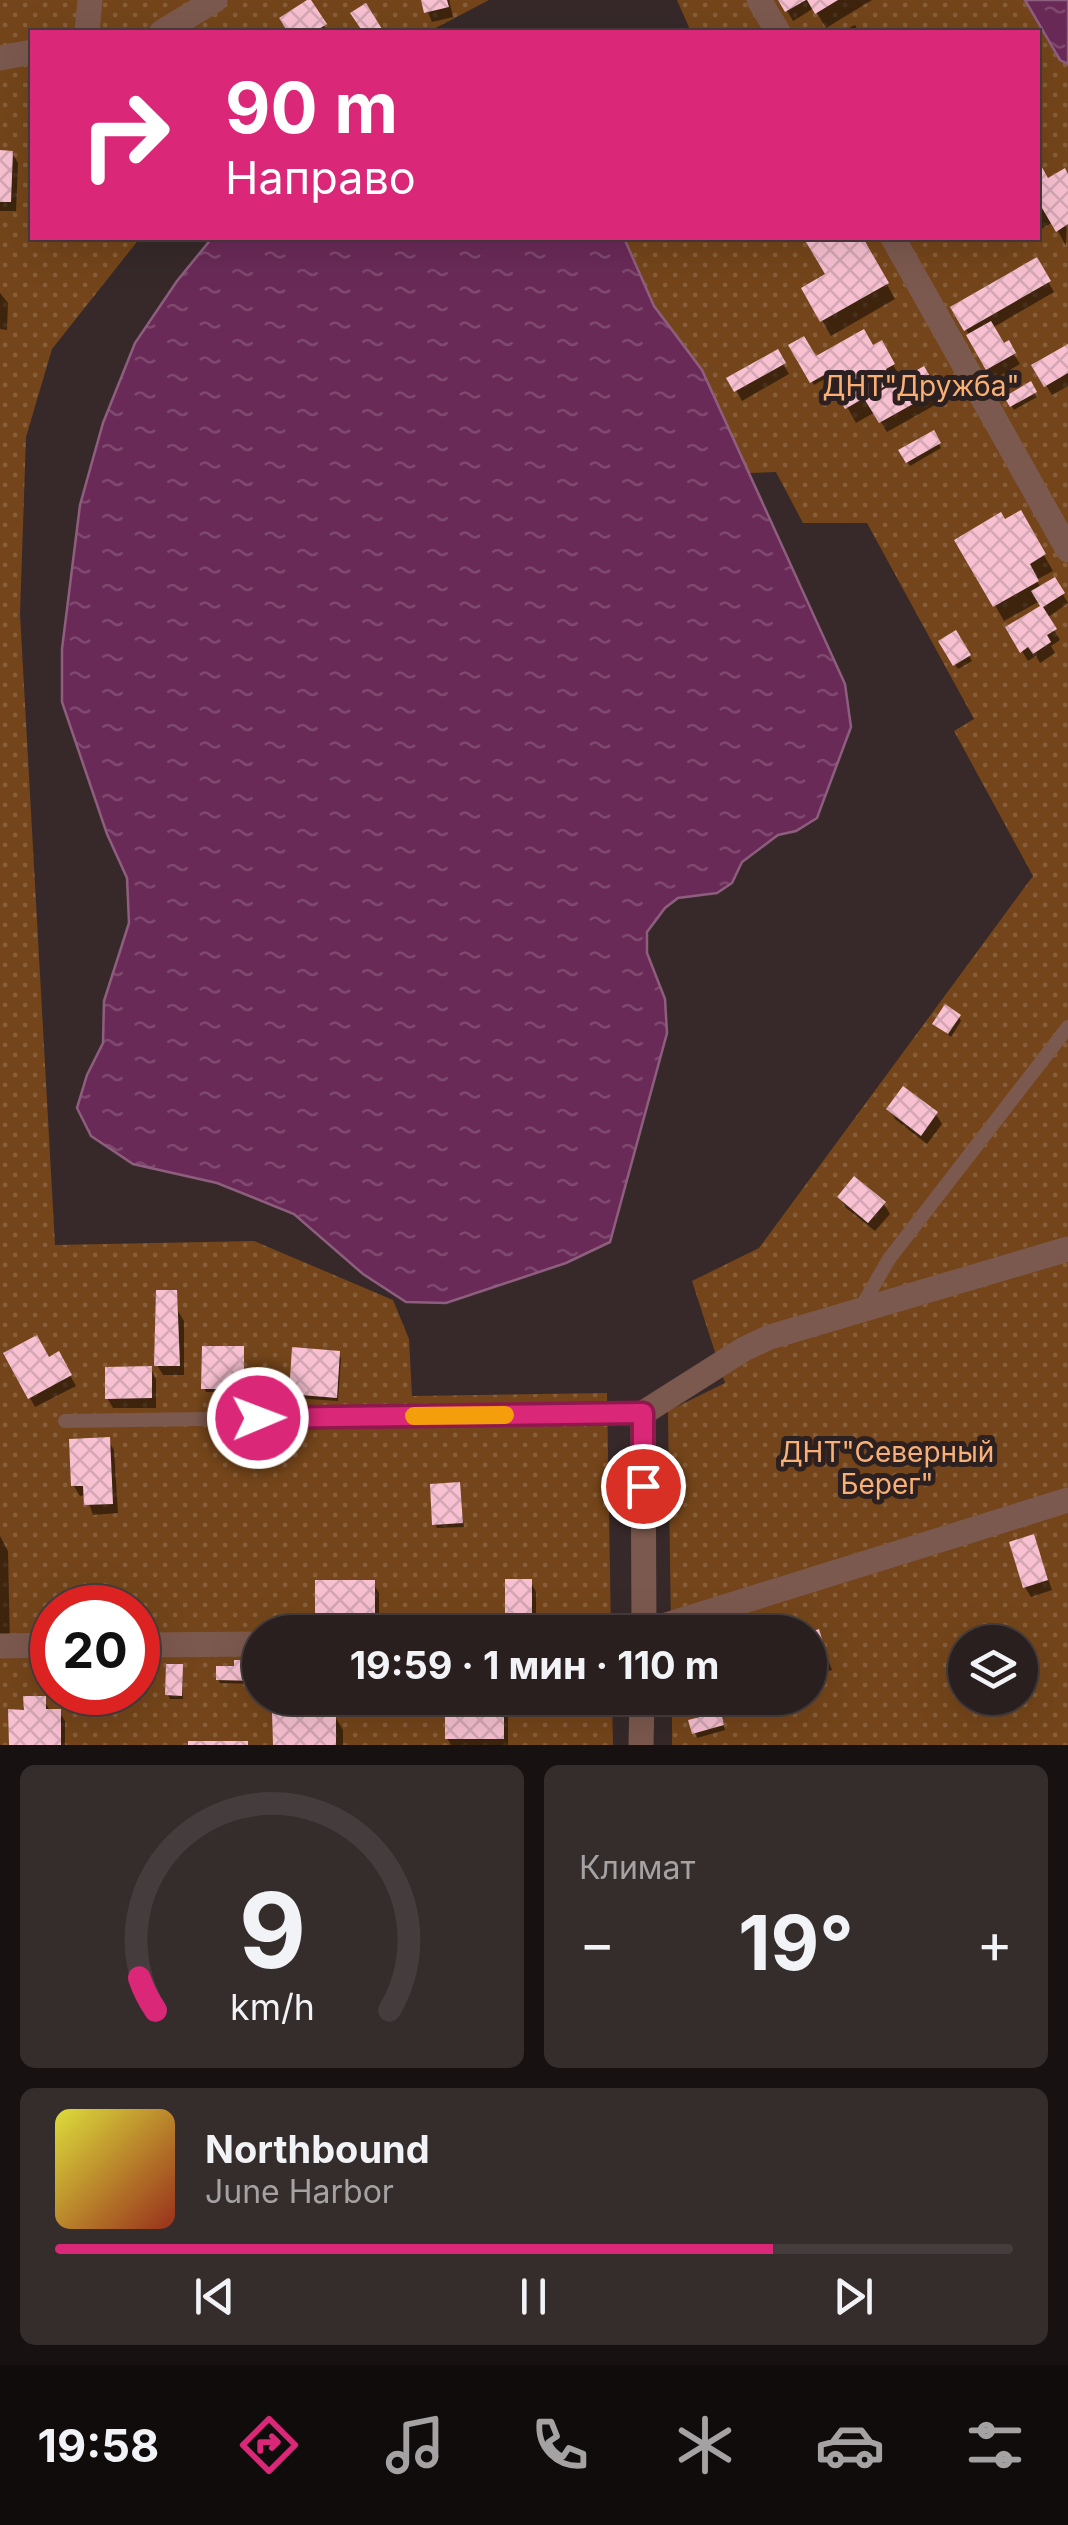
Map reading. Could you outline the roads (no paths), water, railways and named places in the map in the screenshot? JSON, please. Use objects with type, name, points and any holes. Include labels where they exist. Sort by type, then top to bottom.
[{"type":"street","points":[[87,30],[90,0]]},
{"type":"street","points":[[165,30],[216,0]]},
{"type":"street","points":[[759,0],[777,30]]},
{"type":"street","points":[[0,58],[30,52]]},
{"type":"street","points":[[894,240],[1068,550]]},
{"type":"street","points":[[644,1615],[643,1413],[744,1349],[770,1337],[1068,1249]]},
{"type":"street","points":[[699,1615],[1068,1500]]},
{"type":"street","points":[[160,1645],[242,1644]]},
{"type":"street","points":[[0,1646],[30,1645]]},
{"type":"street","points":[[641,1745],[642,1715]]},
{"type":"lane","points":[[859,1312],[889,1259],[1068,1027]]},
{"type":"lane","points":[[66,1421],[643,1413]]},
{"type":"water","points":[[1025,0],[1068,0],[1068,64],[1060,60]]},
{"type":"water","points":[[210,240],[625,240],[654,306],[702,370],[845,684],[851,727],[817,818],[796,831],[778,835],[742,862],[732,883],[717,893],[678,898],[647,932],[647,953],[665,999],[667,1033],[610,1242],[566,1263],[446,1303],[406,1302],[363,1274],[294,1214],[217,1183],[133,1164],[91,1136],[77,1108],[103,1043],[104,1001],[129,923],[127,878],[107,834],[62,702],[62,649],[80,505],[103,423],[135,343]]},
{"type":"park label","name":"ДНТ\"Дружба\"","points":[[921,386]]},
{"type":"park label","name":"ДНТ\"Северный Берег\"","points":[[887,1468]]}]
